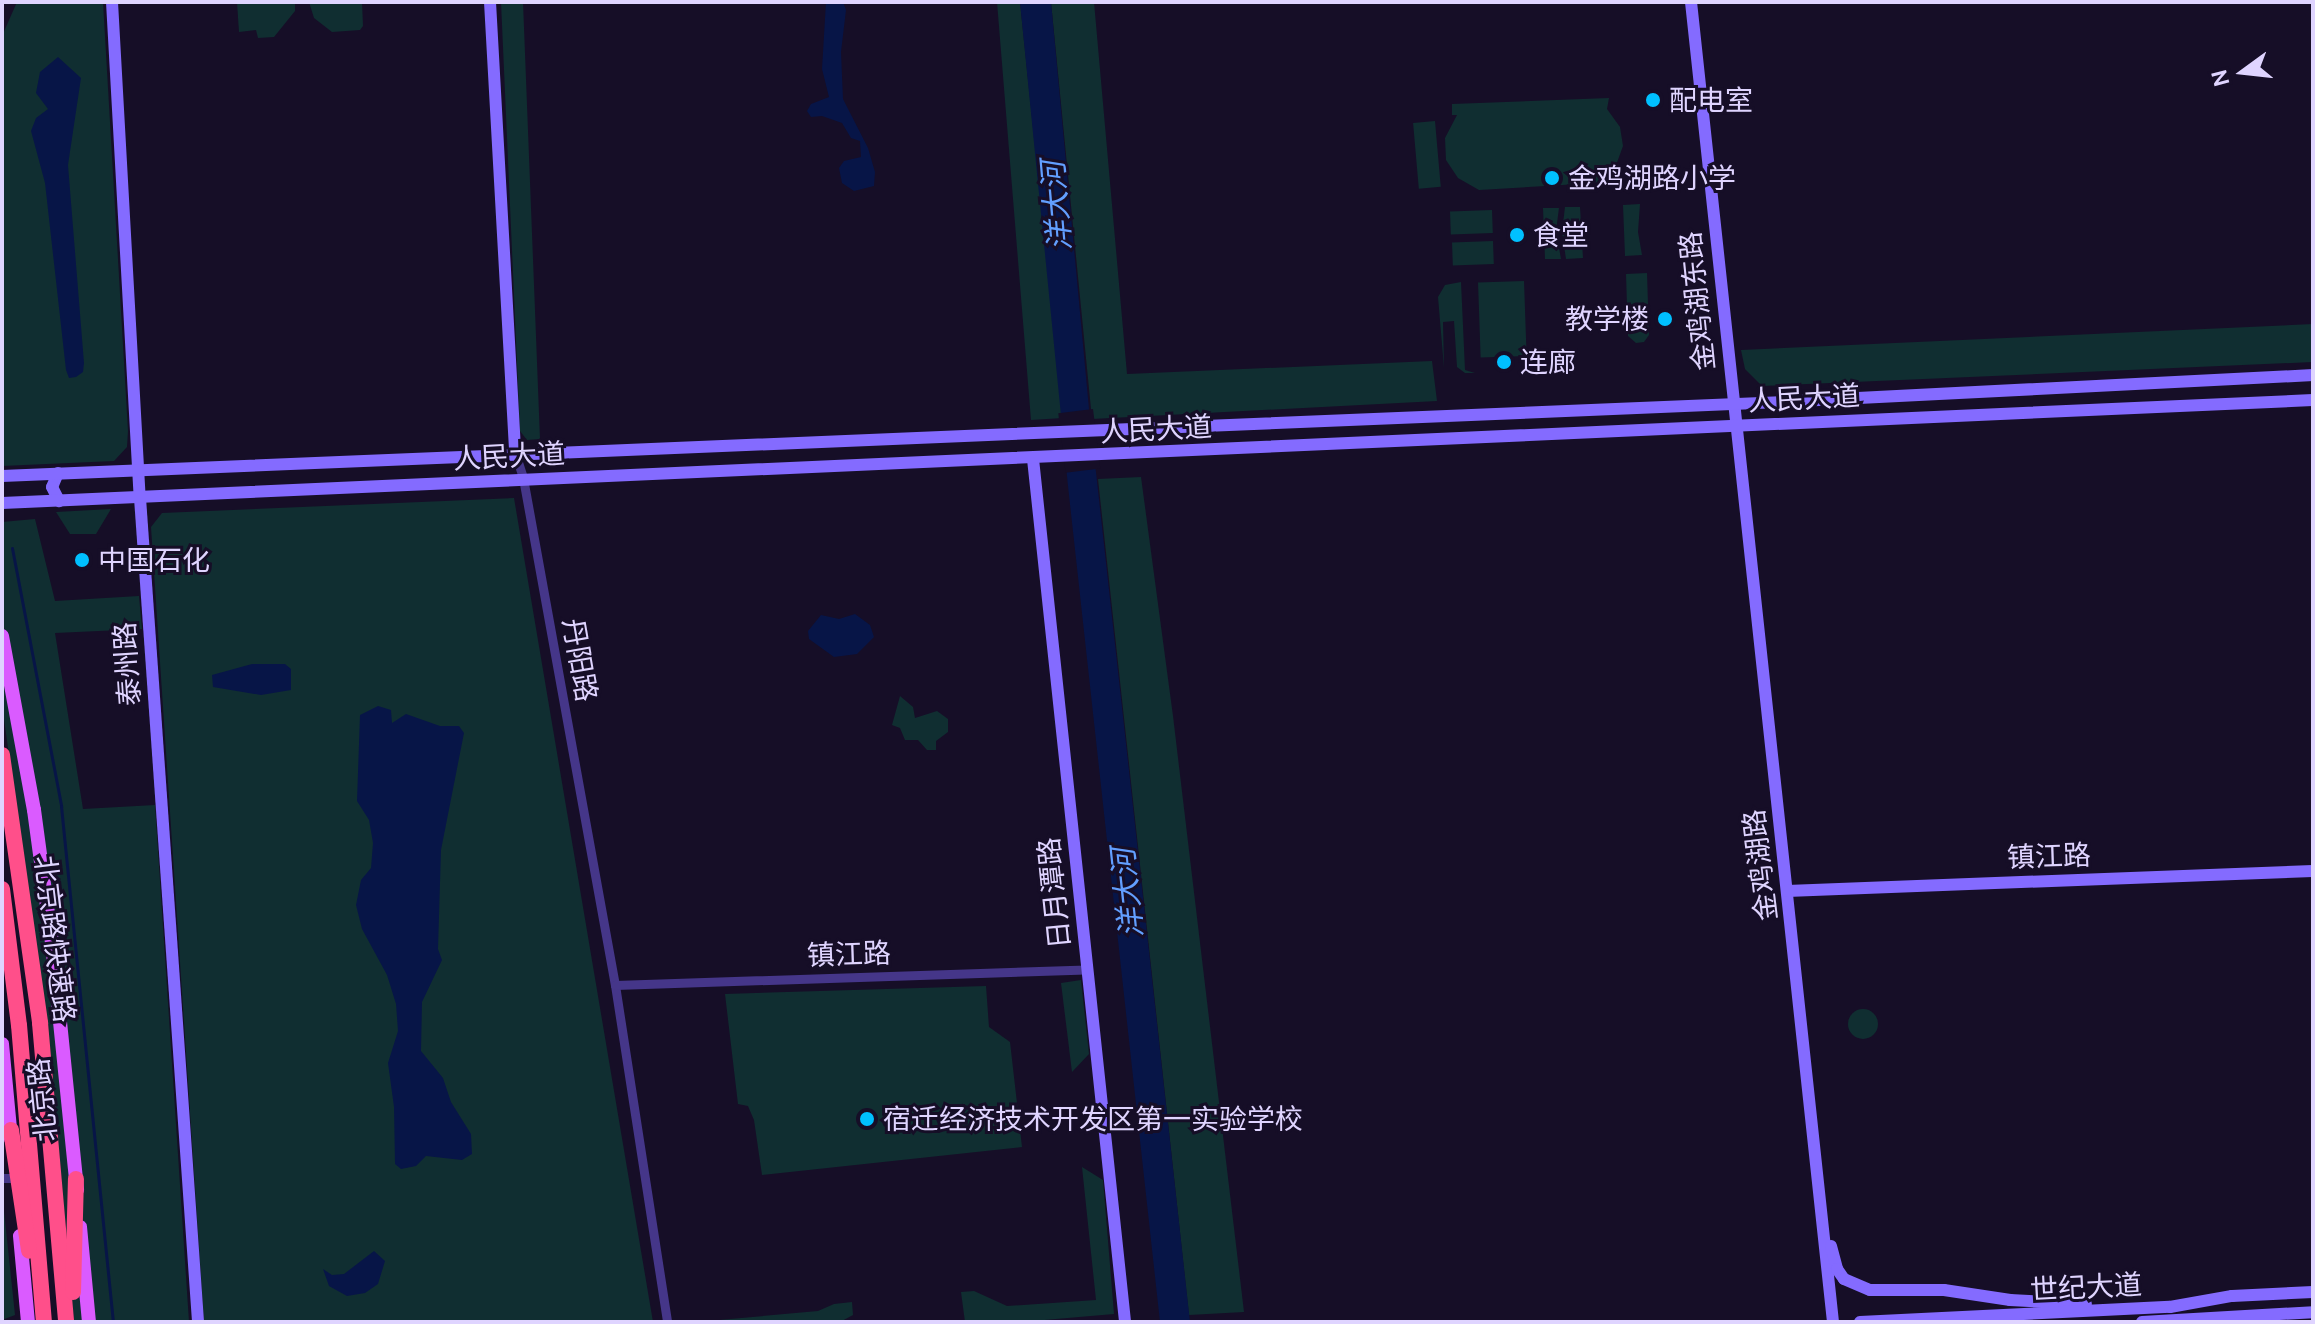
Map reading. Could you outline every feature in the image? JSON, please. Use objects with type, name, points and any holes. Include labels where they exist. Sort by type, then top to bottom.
[{"type":"highway","name":"北京路快速路","points":[[2,755],[40,1023],[69,1322]]},
{"type":"highway","name":"北京路快速路","points":[[2,889],[19,1025],[42,1322]]},
{"type":"highway","points":[[11,1130],[42,1322]]},
{"type":"highway","points":[[69,1322],[76,1179]]},
{"type":"main road","name":"北京路","points":[[2,636],[48,914],[89,1322]]},
{"type":"main road","name":"北京路","points":[[2,1044],[11,1130],[8,1178],[28,1322]]},
{"type":"street","name":"泰州路","points":[[112,2],[140,498],[198,1322]]},
{"type":"street","name":"丹阳路","points":[[490,2],[515,453],[523,478],[615,985],[667,1322]]},
{"type":"street","name":"金鸡湖东路","points":[[1691,2],[1732,403]]},
{"type":"street","name":"人民大道","points":[[2,476],[1811,400],[2313,375]]},
{"type":"street","points":[[1811,400],[1805,414],[1812,422]]},
{"type":"street","name":"人民大道","points":[[2,503],[2313,400]]},
{"type":"street","name":"金鸡湖路","points":[[1732,403],[1833,1322]]},
{"type":"street","points":[[1664,406],[1674,416],[1667,428]]},
{"type":"street","points":[[599,476],[590,460],[602,449]]},
{"type":"street","name":"日月潭路","points":[[1033,459],[1125,1322]]},
{"type":"street","points":[[58,473],[52,487],[59,501]]},
{"type":"street","name":"镇江路","points":[[1787,891],[2313,871]]},
{"type":"street","name":"镇江路","points":[[615,985],[1086,969]]},
{"type":"street","points":[[1821,1210],[1837,1269],[1844,1279],[1870,1290],[1944,1290],[2050,1303],[2170,1307]]},
{"type":"street","name":"世纪大道","points":[[1860,1322],[2170,1307],[2232,1296],[2313,1292]]},
{"type":"street","name":"世纪大道","points":[[2142,1322],[2313,1312]]},
{"type":"green space","points":[[17,2],[103,2],[128,431],[127,447],[114,461],[2,466],[2,36]]},
{"type":"green space","points":[[237,2],[295,2],[295,11],[274,37],[258,38],[256,30],[239,32]]},
{"type":"green space","points":[[309,2],[362,2],[363,26],[360,30],[332,32],[314,18]]},
{"type":"green space","points":[[501,2],[523,2],[540,439],[527,440],[520,431]]},
{"type":"green space","points":[[997,2],[1020,2],[1063,418],[1031,420]]},
{"type":"green space","points":[[1051,2],[1094,2],[1127,374],[1432,361],[1437,401],[1092,419]]},
{"type":"green space","points":[[1609,98],[1607,109],[1620,127],[1623,146],[1615,168],[1596,183],[1479,190],[1458,178],[1446,160],[1445,138],[1457,115],[1452,115],[1452,104]]},
{"type":"green space","points":[[1435,121],[1441,187],[1419,189],[1413,123]]},
{"type":"green space","points":[[1640,204],[1638,232],[1642,255],[1625,256],[1623,205]]},
{"type":"green space","points":[[1565,207],[1580,207],[1583,258],[1566,259],[1562,232]]},
{"type":"green space","points":[[1543,208],[1559,208],[1556,231],[1561,259],[1545,259]]},
{"type":"green space","points":[[1492,210],[1493,233],[1451,234],[1450,211]]},
{"type":"green space","points":[[1493,241],[1494,264],[1453,265],[1452,242]]},
{"type":"green space","points":[[1647,273],[1649,335],[1644,342],[1636,343],[1628,336],[1626,274]]},
{"type":"green space","points":[[1524,281],[1527,356],[1481,358],[1478,283]]},
{"type":"green space","points":[[1461,282],[1465,370],[1475,373],[1465,373],[1457,367],[1454,321],[1443,322],[1444,368],[1438,297],[1445,285]]},
{"type":"green space","points":[[2313,324],[2313,362],[1762,386],[1745,369],[1741,350]]},
{"type":"green space","points":[[1141,477],[1173,716],[1244,1312],[1189,1315],[1098,479]]},
{"type":"green space","points":[[514,498],[653,1322],[204,1322],[151,527],[162,513]]},
{"type":"green space","points":[[111,509],[96,534],[70,534],[56,512]]},
{"type":"green space","points":[[35,519],[55,601],[139,596],[142,629],[55,633],[83,809],[155,805],[189,1322],[74,1322],[50,1048],[2,705],[2,522]]},
{"type":"green space","points":[[900,696],[913,707],[915,718],[937,711],[948,719],[948,732],[936,741],[936,750],[927,750],[918,740],[905,740],[900,728],[892,725]]},
{"type":"green space","points":[[1081,980],[1089,1054],[1072,1072],[1061,983]]},
{"type":"green space","points":[[986,986],[989,1027],[1010,1042],[1022,1147],[762,1175],[754,1120],[748,1106],[738,1104],[725,994]]},
{"type":"green space","points":[[1863,1009],[1873,1014],[1878,1024],[1873,1034],[1863,1039],[1853,1034],[1848,1024],[1853,1014]]},
{"type":"green space","points":[[1082,1167],[1103,1180],[1114,1314],[1021,1322],[965,1322],[961,1292],[974,1291],[1007,1306],[1096,1300]]},
{"type":"green space","points":[[2,1192],[15,1315],[2,1320]]},
{"type":"green space","points":[[852,1302],[853,1315],[840,1322],[697,1322],[818,1311],[834,1304]]},
{"type":"water","points":[[826,2],[843,2],[846,10],[841,52],[843,99],[868,148],[875,172],[874,186],[854,191],[842,183],[839,168],[844,161],[861,157],[860,141],[851,138],[842,123],[822,116],[811,117],[807,111],[811,104],[829,97],[822,69]]},
{"type":"water","name":"洋大河","points":[[1020,2],[1051,2],[1089,409],[1190,1322],[1160,1322],[1068,486]]},
{"type":"water","points":[[58,57],[81,78],[68,165],[84,363],[83,372],[69,378],[45,183],[31,131],[36,118],[48,109],[36,93],[40,72]]},
{"type":"water","points":[[855,614],[870,625],[874,637],[857,654],[834,657],[809,639],[808,631],[821,615],[839,619]]},
{"type":"water","points":[[252,664],[285,664],[291,669],[291,690],[261,695],[213,687],[212,675]]},
{"type":"water","points":[[378,706],[391,710],[392,723],[406,714],[440,726],[459,726],[464,733],[441,850],[438,949],[442,960],[422,1002],[421,1051],[443,1078],[451,1102],[471,1134],[472,1154],[462,1160],[426,1156],[416,1166],[401,1169],[395,1164],[394,1107],[388,1063],[398,1031],[396,1004],[387,975],[362,929],[356,905],[361,880],[371,868],[373,843],[369,820],[357,801],[360,715]]},
{"type":"water","points":[[374,1251],[385,1261],[378,1284],[365,1293],[347,1296],[329,1286],[323,1269],[332,1275],[344,1274]]},
{"type":"pier","points":[[1093,409],[1100,469],[1066,473],[1058,413]]},
{"type":"waterway","points":[[12,548],[61,806],[113,1322]]},
{"type":"place","name":"配电室","points":[[1653,100]]},
{"type":"place","name":"金鸡湖路小学","points":[[1552,178]]},
{"type":"place","name":"食堂","points":[[1517,235]]},
{"type":"place","name":"教学楼","points":[[1665,319]]},
{"type":"place","name":"连廊","points":[[1504,362]]},
{"type":"place","name":"中国石化","points":[[82,560]]},
{"type":"place","name":"宿迁经济技术开发区第一实验学校","points":[[867,1119]]}]
